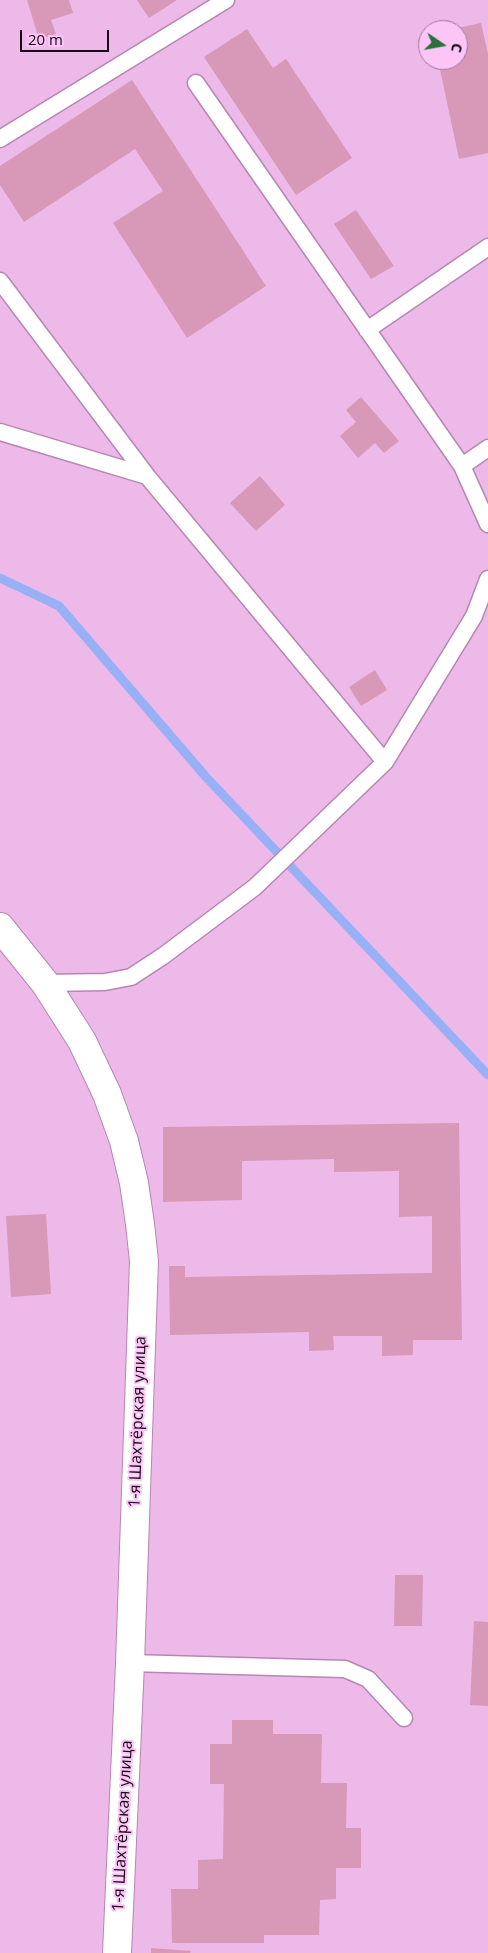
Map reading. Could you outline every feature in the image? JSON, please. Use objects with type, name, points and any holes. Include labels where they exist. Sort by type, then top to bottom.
[{"type":"street","name":"1-я Шахтёрская улица","points":[[0,926],[45,983],[82,1041],[107,1094],[124,1141],[134,1182],[140,1224],[144,1261],[130,1663],[117,1953]]},
{"type":"lane","points":[[0,139],[226,0]]},
{"type":"lane","points":[[196,83],[462,466],[488,524]]},
{"type":"lane","points":[[367,330],[488,247]]},
{"type":"lane","points":[[0,281],[147,476],[385,762]]},
{"type":"lane","points":[[0,432],[147,476]]},
{"type":"lane","points":[[462,466],[488,448]]},
{"type":"lane","points":[[45,983],[105,982],[130,977],[163,956],[255,887],[385,762],[474,616],[488,579]]},
{"type":"lane","points":[[130,1663],[345,1669],[368,1679],[404,1718]]},
{"type":"building","points":[[27,0],[69,0],[73,13],[51,20],[56,34],[39,39]]},
{"type":"building","points":[[137,0],[177,0],[149,18]]},
{"type":"building","points":[[481,23],[488,54],[488,153],[459,159],[440,70],[468,70],[468,26]]},
{"type":"building","points":[[247,29],[273,68],[286,59],[352,158],[296,195],[204,57]]},
{"type":"building","points":[[132,80],[266,286],[187,338],[113,223],[163,191],[135,149],[24,222],[0,185],[0,166]]},
{"type":"building","points":[[356,210],[394,266],[371,279],[334,224]]},
{"type":"building","points":[[361,397],[399,441],[384,453],[375,443],[358,458],[340,436],[356,422],[346,410]]},
{"type":"building","points":[[260,476],[285,505],[256,531],[230,503]]},
{"type":"building","points":[[375,670],[387,690],[361,706],[349,687]]},
{"type":"building","points":[[459,1123],[462,1340],[413,1340],[413,1355],[382,1356],[382,1336],[333,1336],[334,1350],[309,1351],[309,1332],[170,1335],[169,1266],[185,1266],[185,1277],[432,1273],[432,1216],[399,1217],[399,1171],[334,1172],[334,1159],[242,1161],[242,1200],[163,1202],[163,1127]]},
{"type":"building","points":[[46,1214],[51,1294],[11,1297],[6,1216]]},
{"type":"building","points":[[395,1575],[423,1575],[422,1626],[394,1626]]},
{"type":"building","points":[[474,1621],[488,1622],[488,1706],[470,1705]]},
{"type":"building","points":[[232,1720],[273,1720],[273,1734],[322,1734],[321,1783],[347,1783],[346,1828],[361,1828],[361,1868],[336,1868],[336,1899],[320,1900],[319,1935],[264,1935],[264,1943],[172,1943],[171,1889],[198,1889],[198,1860],[223,1859],[224,1784],[210,1784],[210,1744],[232,1744]]},
{"type":"building","points":[[151,1948],[191,1951],[190,1953],[151,1953]]},
{"type":"waterway","points":[[0,578],[59,606],[206,777],[488,1075]]}]
